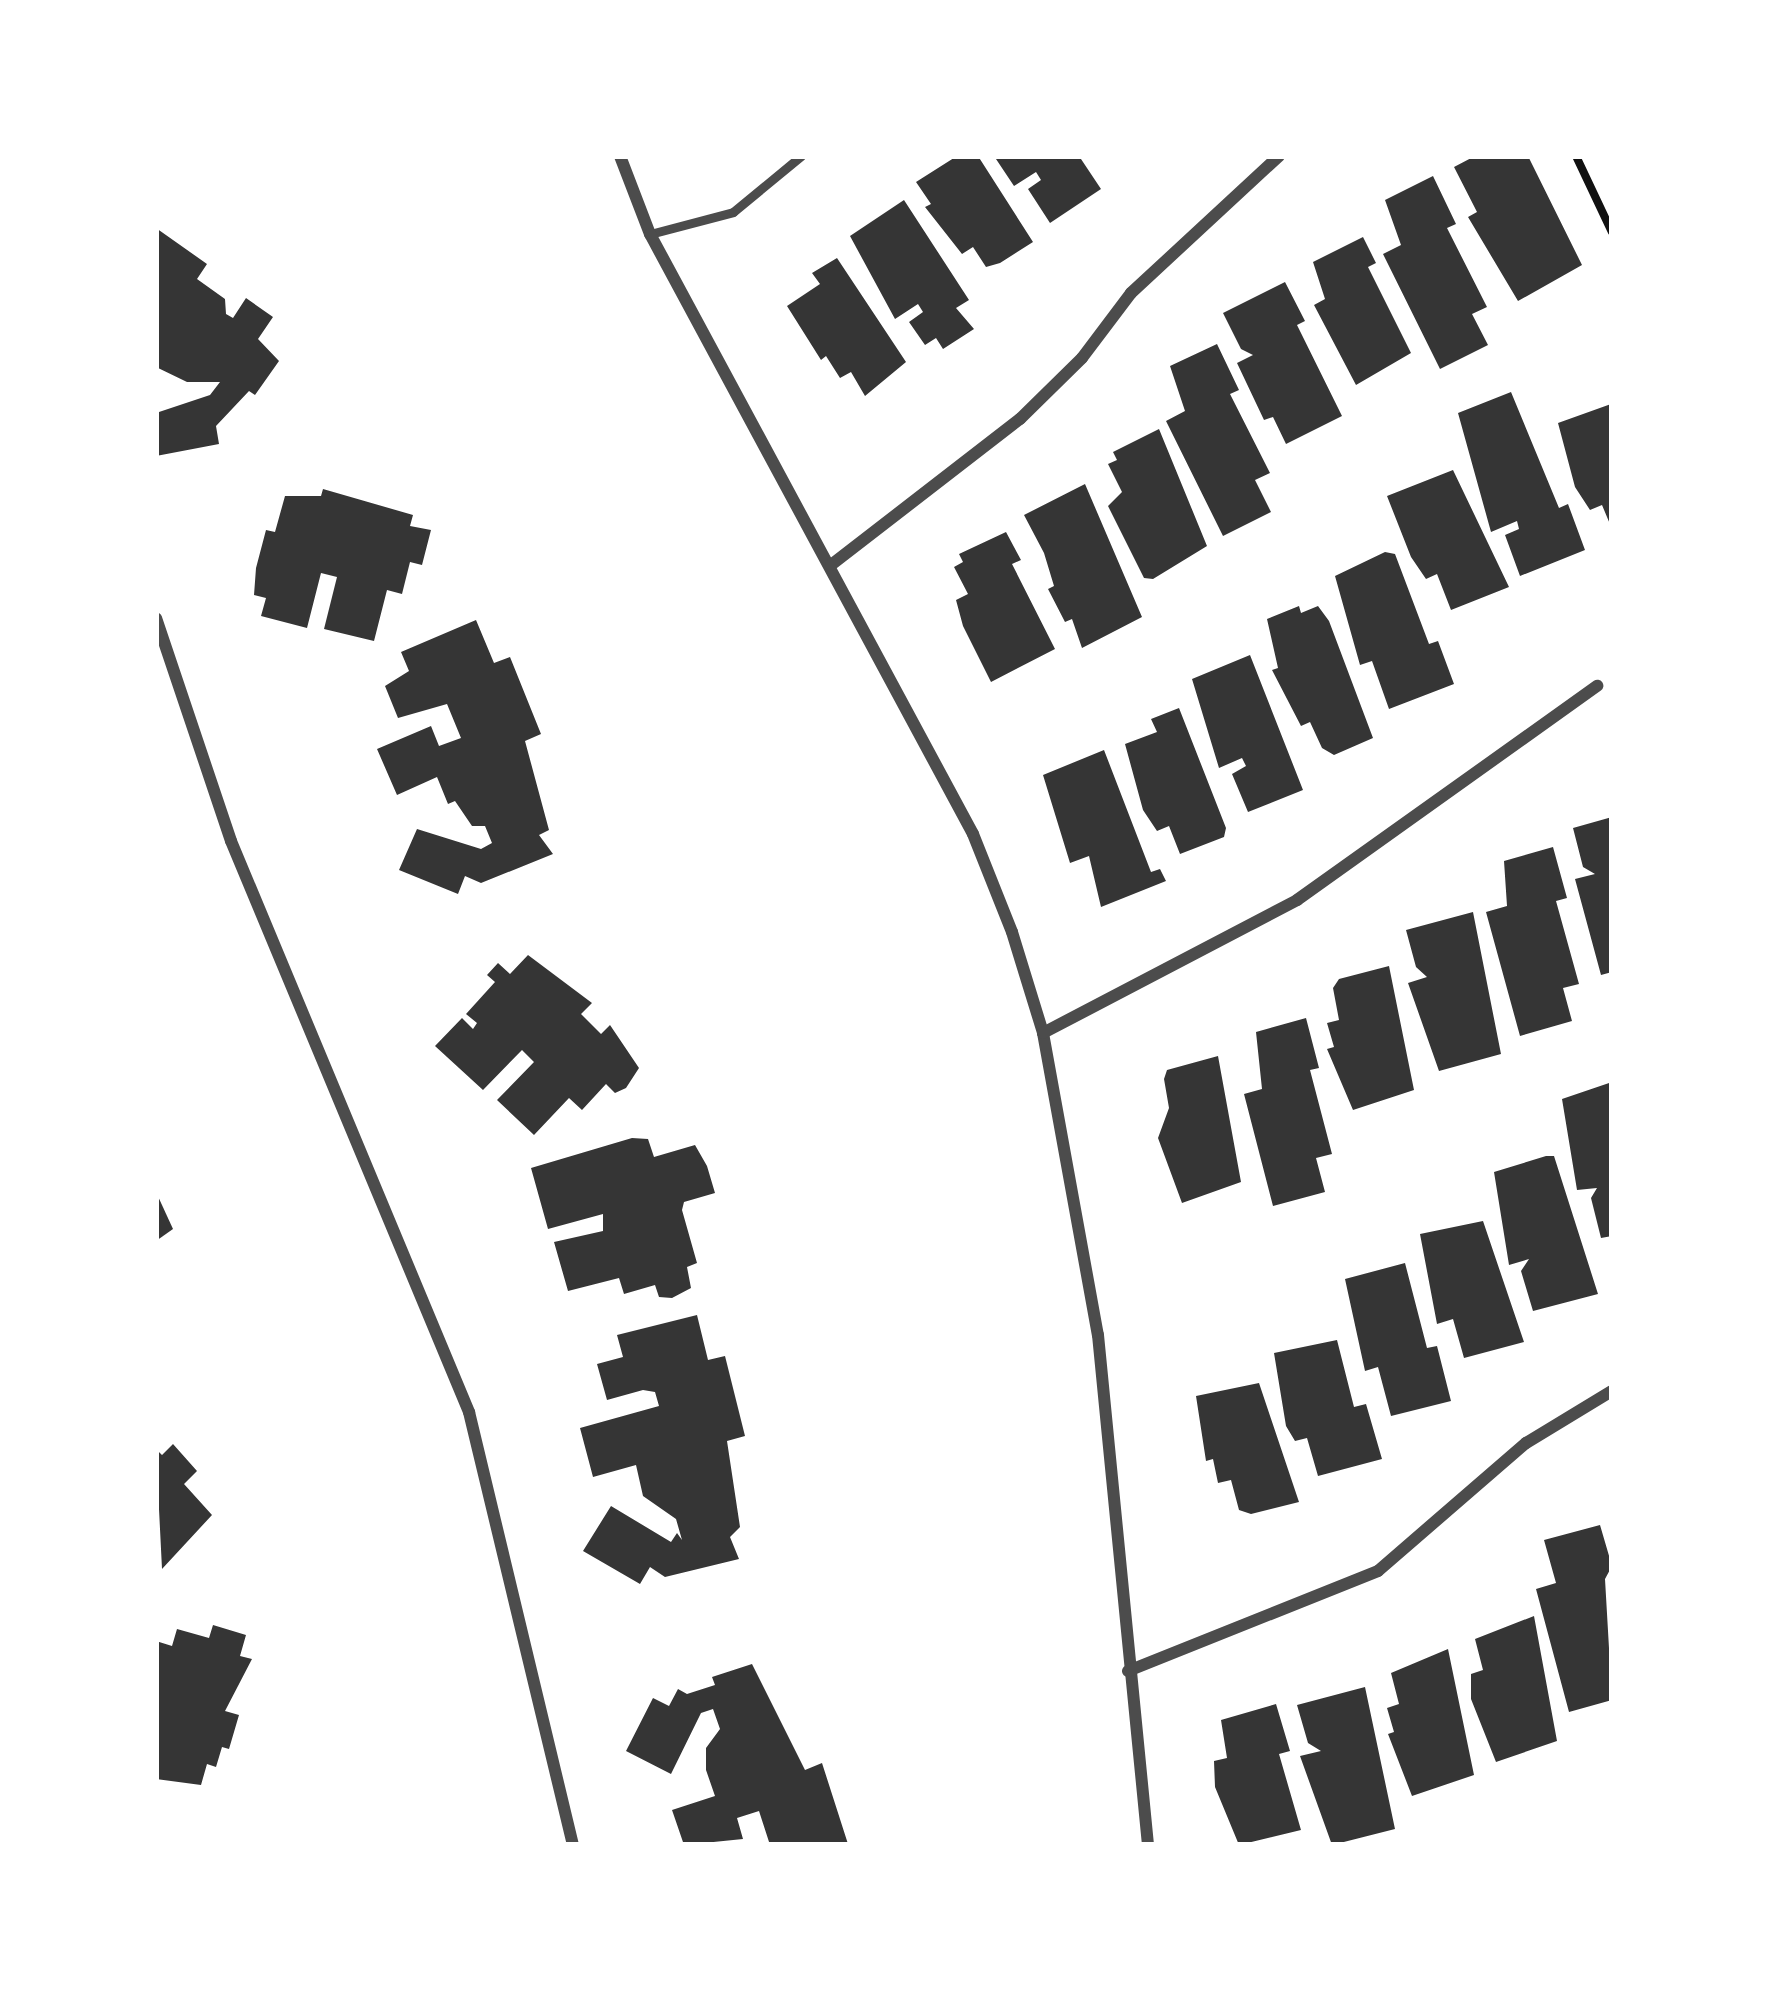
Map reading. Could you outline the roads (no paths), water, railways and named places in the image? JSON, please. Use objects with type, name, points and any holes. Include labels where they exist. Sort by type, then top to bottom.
[{"type":"street","points":[[620,156],[650,235],[973,833],[1043,1033],[1098,1335],[1148,1845]]},
{"type":"street","points":[[831,565],[1020,418],[1082,358],[1131,293],[1279,156]]},
{"type":"street","points":[[156,617],[231,841],[469,1412],[573,1845]]},
{"type":"street","points":[[1043,1033],[1298,900],[1597,686]]},
{"type":"street","points":[[1128,1671],[1378,1571],[1526,1443],[1612,1391]]},
{"type":"lane","points":[[650,235],[733,212],[801,156]]}]
